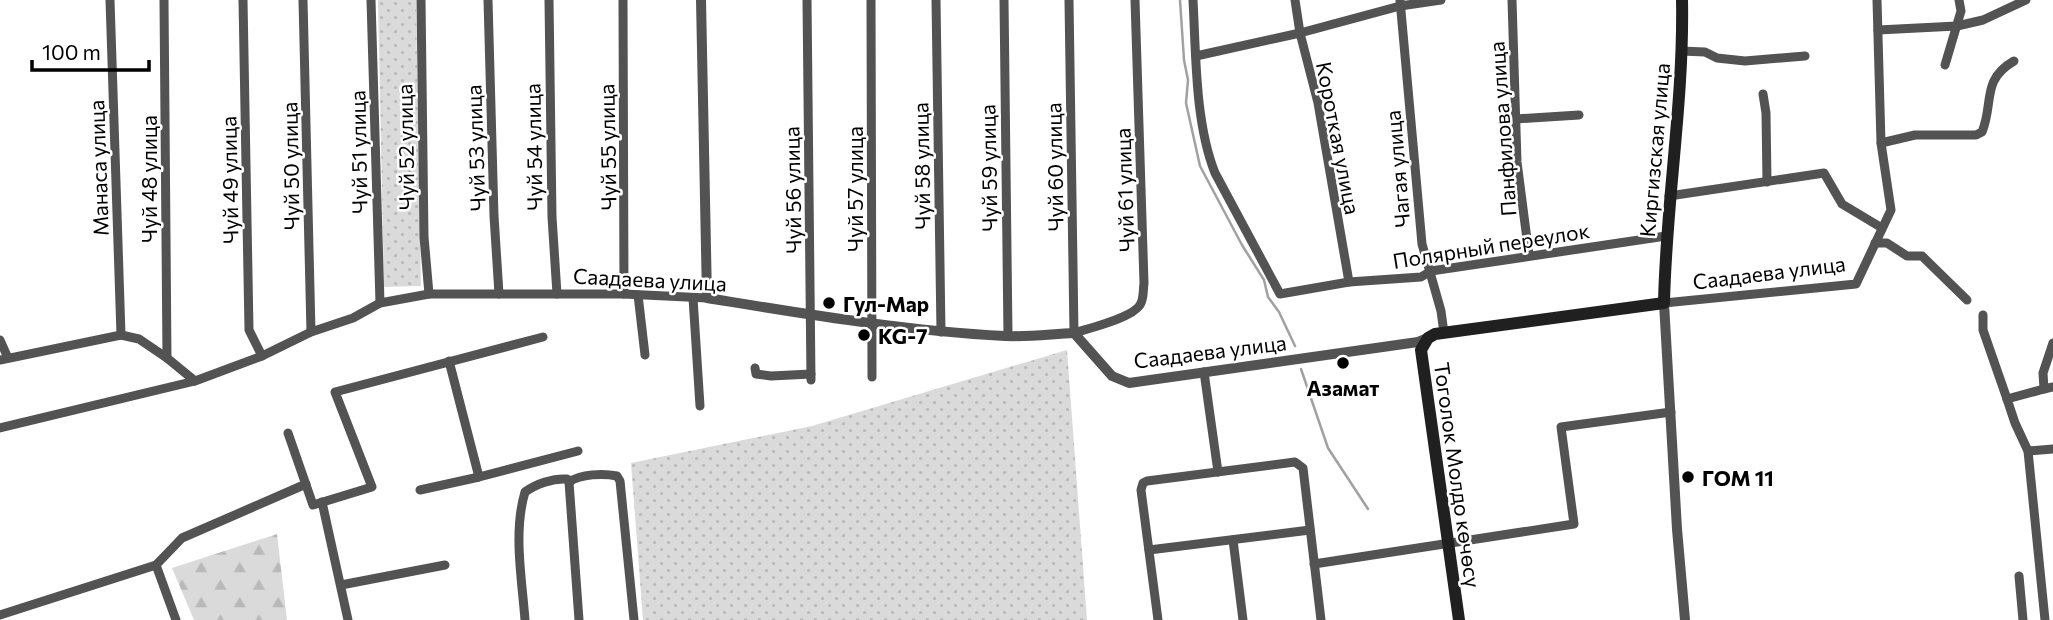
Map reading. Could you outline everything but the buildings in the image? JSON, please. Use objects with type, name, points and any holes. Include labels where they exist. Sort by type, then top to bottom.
[{"type":"main road","name":"Киргизская улица","points":[[1664,303],[1682,0]]},
{"type":"main road","name":"Саадаева улица","points":[[1428,338],[1435,334],[1664,303]]},
{"type":"main road","name":"Тоголок Молдо көчөсү","points":[[1428,338],[1421,350],[1459,620]]},
{"type":"street","name":"Манаса улица","points":[[110,0],[121,335]]},
{"type":"street","name":"Чуй 48 улица","points":[[164,0],[167,358]]},
{"type":"street","name":"Чуй 49 улица","points":[[243,0],[249,330],[262,356]]},
{"type":"street","name":"Чуй 50 улица","points":[[303,0],[311,332]]},
{"type":"street","name":"Чуй 51 улица","points":[[371,0],[380,303]]},
{"type":"street","name":"Чуй 52 улица","points":[[421,0],[424,237],[429,294]]},
{"type":"street","name":"Чуй 53 улица","points":[[488,0],[499,294]]},
{"type":"street","name":"Чуй 54 улица","points":[[549,0],[552,218],[556,294]]},
{"type":"street","name":"Чуй 55 улица","points":[[623,0],[624,294]]},
{"type":"street","points":[[701,0],[707,298]]},
{"type":"street","name":"Чуй 56 улица","points":[[755,368],[756,374],[811,377],[807,0]]},
{"type":"street","name":"Чуй 57 улица","points":[[871,0],[872,377]]},
{"type":"street","name":"Чуй 58 улица","points":[[936,0],[941,332]]},
{"type":"street","name":"Чуй 59 улица","points":[[1004,0],[1008,336]]},
{"type":"street","name":"Чуй 60 улица","points":[[1069,0],[1074,333]]},
{"type":"street","name":"Чуй 61 улица","points":[[1074,333],[1116,320],[1139,308],[1142,300],[1144,283],[1135,0]]},
{"type":"street","points":[[1193,0],[1196,56],[1300,33],[1400,3],[1441,0]]},
{"type":"street","name":"Короткая улица","points":[[1295,0],[1300,33],[1318,103],[1349,282]]},
{"type":"street","name":"Панфилова улица","points":[[1512,0],[1517,162],[1529,256]]},
{"type":"street","points":[[1877,0],[1881,143],[1916,135],[1976,135],[1982,132],[1995,77],[2003,67],[2014,61]]},
{"type":"street","points":[[1945,65],[1958,26],[1961,11],[1959,0]]},
{"type":"street","points":[[1878,30],[1958,26],[1983,20],[2026,0]]},
{"type":"street","name":"Чагая улица","points":[[1400,3],[1422,244],[1441,311],[1444,333]]},
{"type":"street","points":[[1681,51],[1705,52],[1717,58],[1745,61],[1805,56]]},
{"type":"street","name":"Полярный переулок","points":[[1196,56],[1207,153],[1221,185],[1280,294],[1349,282],[1421,277],[1431,271],[1666,236]]},
{"type":"street","points":[[1763,94],[1768,181]]},
{"type":"street","points":[[1516,119],[1579,115]]},
{"type":"street","name":"Саадаева улица","points":[[1664,303],[1856,284],[1891,211],[1881,143]]},
{"type":"street","points":[[1669,196],[1824,173],[1842,204],[1882,228]]},
{"type":"street","points":[[1875,243],[1887,243],[1907,256],[1922,256],[1967,300]]},
{"type":"street","name":"Саадаева улица","points":[[0,428],[195,382],[262,356],[311,332],[352,318],[380,303],[429,294],[624,294],[707,298],[941,332],[1008,336],[1074,333],[1112,376],[1129,383],[1418,342],[1428,338]]},
{"type":"street","points":[[638,295],[645,355]]},
{"type":"street","points":[[693,298],[700,406]]},
{"type":"street","points":[[1664,303],[1685,620]]},
{"type":"street","points":[[1983,315],[1983,330],[2015,423],[2028,451],[2045,620]]},
{"type":"street","points":[[0,340],[4,359],[121,335],[139,339],[195,382]]},
{"type":"street","points":[[288,433],[313,505],[372,486],[335,392],[544,337]]},
{"type":"street","points":[[2007,399],[2048,388],[2043,373],[2053,343]]},
{"type":"street","points":[[449,362],[479,477]]},
{"type":"street","points":[[1204,372],[1219,472]]},
{"type":"street","points":[[1314,564],[1574,524],[1561,427],[1671,412]]},
{"type":"street","points":[[2028,451],[2053,449]]},
{"type":"street","points":[[420,490],[578,451]]},
{"type":"street","points":[[1158,620],[1141,490],[1143,483],[1298,463],[1303,468],[1321,620]]},
{"type":"street","points":[[569,482],[574,478],[611,474],[617,476],[620,481],[634,620]]},
{"type":"street","points":[[525,620],[519,547],[525,492],[536,485],[562,478],[569,482],[579,620]]},
{"type":"street","points":[[0,615],[156,565],[182,538],[306,484]]},
{"type":"street","points":[[322,502],[348,620]]},
{"type":"street","points":[[1149,551],[1310,530]]},
{"type":"street","points":[[1233,540],[1243,620]]},
{"type":"street","points":[[156,565],[176,620]]},
{"type":"street","points":[[341,585],[445,565]]},
{"type":"street","points":[[2019,576],[2024,620]]},
{"type":"street","points":[[21,609],[23,620]]},
{"type":"green space","points":[[378,0],[416,0],[421,286],[384,287]]},
{"type":"green space","points":[[1067,350],[1087,620],[643,620],[631,463],[812,426]]},
{"type":"green space","points":[[277,534],[287,620],[194,620],[172,568]]},
{"type":"waterway","points":[[1180,0],[1188,80],[1186,103],[1200,166],[1264,280],[1268,297],[1279,312],[1295,346]]},
{"type":"waterway","points":[[1301,369],[1328,448],[1368,509]]},
{"type":"place","name":"Гул-Мар","points":[[829,303]]},
{"type":"place","name":"KG-7","points":[[864,335]]},
{"type":"place","name":"Азамат","points":[[1343,363]]},
{"type":"place","name":"ГОМ 11","points":[[1688,477]]}]
